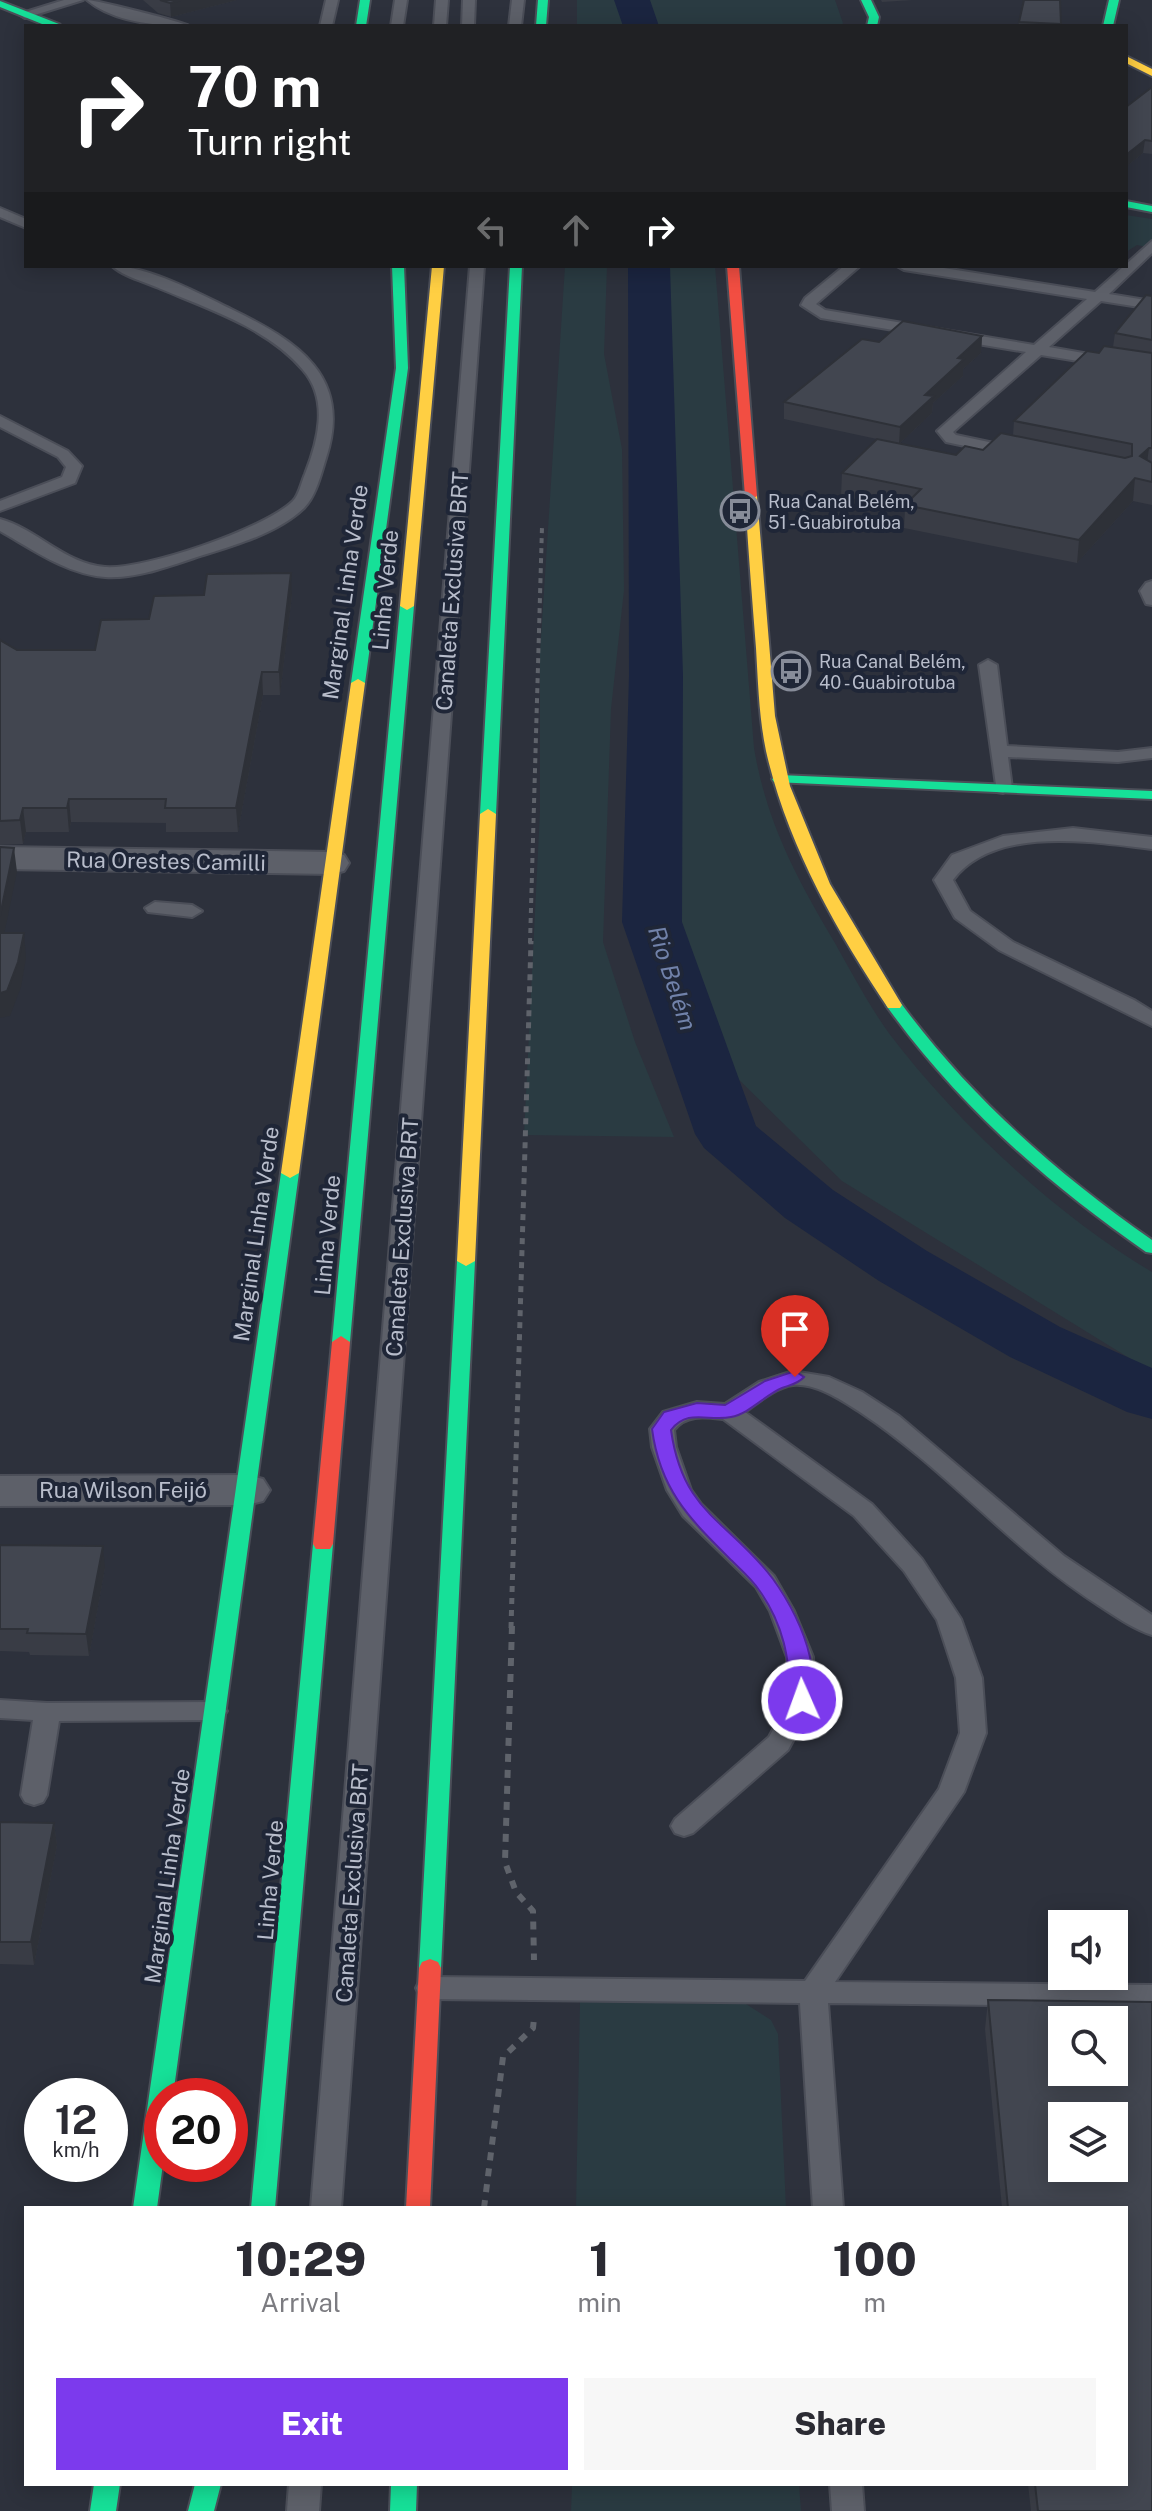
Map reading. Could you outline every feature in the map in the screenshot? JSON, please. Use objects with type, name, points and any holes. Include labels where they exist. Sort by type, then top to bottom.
[{"type":"main road","points":[[361,24],[365,0]]},
{"type":"main road","points":[[541,24],[543,0]]},
{"type":"main road","points":[[866,0],[874,17],[872,24]]},
{"type":"main road","points":[[1108,24],[1114,0]]},
{"type":"main road","points":[[0,4],[51,24]]},
{"type":"main road","points":[[1128,204],[1152,209]]},
{"type":"main road","name":"Marginal Linha Verde","points":[[145,2206],[402,368],[398,268]]},
{"type":"main road","name":"Linha Verde","points":[[263,2206],[438,268]]},
{"type":"main road","points":[[418,2206],[516,268]]},
{"type":"main road","points":[[733,268],[769,728],[779,779],[793,819],[847,931],[935,1063],[973,1107],[1017,1148],[1070,1192],[1152,1248]]},
{"type":"main road","points":[[779,779],[1152,795]]},
{"type":"main road","points":[[103,2511],[107,2486]]},
{"type":"main road","points":[[201,2511],[207,2486]]},
{"type":"main road","points":[[403,2511],[404,2486]]},
{"type":"street","name":"Rua Orestes Camilli","points":[[0,858],[331,863]]},
{"type":"street","name":"Rua Wilson Feijó","points":[[0,1491],[247,1490]]},
{"type":"lane","points":[[25,14],[77,0]]},
{"type":"lane","points":[[93,0],[116,12],[173,24]]},
{"type":"lane","points":[[326,24],[332,0]]},
{"type":"lane","points":[[397,24],[401,0]]},
{"type":"lane","points":[[440,24],[442,0]]},
{"type":"lane","points":[[468,24],[469,0]]},
{"type":"lane","points":[[515,24],[518,0]]},
{"type":"lane","points":[[0,212],[24,223]]},
{"type":"lane","points":[[1030,455],[951,439],[945,431],[1150,250]]},
{"type":"lane","points":[[0,524],[74,564],[104,572],[138,571],[271,524],[300,503],[327,440],[326,392],[308,367],[284,344],[261,330],[123,268]]},
{"type":"lane","name":"Canaleta Exclusiva BRT","points":[[326,2206],[477,268]]},
{"type":"lane","points":[[851,268],[808,305],[821,314],[1152,369]]},
{"type":"lane","points":[[917,268],[1152,305]]},
{"type":"lane","points":[[0,421],[63,454],[74,466],[69,480],[0,506]]},
{"type":"lane","points":[[1152,586],[1148,591],[1152,600]]},
{"type":"lane","points":[[988,665],[1003,788]]},
{"type":"lane","points":[[998,751],[1118,757],[1152,753]]},
{"type":"lane","points":[[1152,843],[1073,834],[1010,840],[959,859],[943,880],[962,914],[1006,946],[1127,1004],[1152,1020]]},
{"type":"lane","points":[[155,908],[192,911]]},
{"type":"lane","points":[[729,1412],[772,1385],[795,1377],[826,1383],[909,1433],[1056,1563],[1152,1626]]},
{"type":"lane","points":[[684,1826],[779,1743],[802,1700],[800,1657],[782,1611],[765,1582],[692,1510],[679,1490],[664,1447],[662,1429],[671,1417],[697,1409],[729,1412],[863,1510],[913,1565],[949,1619],[969,1678],[973,1733],[951,1792],[813,1992],[828,2206]]},
{"type":"lane","points":[[0,1709],[47,1712],[214,1711]]},
{"type":"lane","points":[[34,1795],[47,1712]]},
{"type":"lane","points":[[429,1988],[1152,1996]]},
{"type":"lane","points":[[303,2511],[305,2486]]},
{"type":"lane","points":[[846,2486],[848,2511]]},
{"type":"path","points":[[533,1911],[516,1892],[505,1862],[542,513]]},
{"type":"path","points":[[484,2206],[503,2057],[533,2028]]},
{"type":"shaded area","points":[[577,0],[835,0],[843,23],[842,24],[577,24]]},
{"type":"shaded area","points":[[1128,215],[1152,219],[1152,248],[1137,245],[1128,251]]},
{"type":"shaded area","points":[[565,268],[607,268],[604,354],[622,449],[624,590],[611,709],[603,942],[635,1042],[674,1137],[524,1135],[540,811],[540,653]]},
{"type":"shaded area","points":[[660,268],[715,268],[754,748],[766,798],[782,844],[865,995],[888,1032],[915,1066],[1009,1164],[1080,1223],[1152,1272],[1152,1372],[842,1181],[728,1069],[669,923],[669,716]]},
{"type":"shaded area","points":[[580,2002],[746,2004],[771,2020],[778,2034],[786,2206],[576,2206]]},
{"type":"shaded area","points":[[572,2486],[799,2486],[801,2511],[571,2511]]},
{"type":"building","points":[[1024,0],[1060,0],[1061,24],[1019,22]]},
{"type":"building","points":[[1152,87],[1152,141],[1145,140],[1128,153],[1128,105]]},
{"type":"building","points":[[1146,295],[1152,296],[1152,340],[1115,333]]},
{"type":"building","points":[[903,321],[982,336],[958,358],[964,359],[925,395],[934,396],[900,427],[784,402],[862,339],[879,342]]},
{"type":"building","points":[[1104,346],[1152,353],[1152,448],[1140,456],[1152,463],[1152,482],[1135,478],[1079,540],[905,505],[921,489],[842,473],[877,439],[956,455],[965,446],[983,450],[1001,433],[1125,458],[1132,456],[1132,444],[1014,421],[1087,351],[1099,353]]},
{"type":"building","points":[[291,573],[279,672],[262,672],[236,808],[165,808],[166,799],[69,799],[67,808],[23,808],[20,820],[0,821],[0,640],[17,650],[95,650],[101,620],[149,619],[154,596],[204,595],[207,574]]},
{"type":"building","points":[[0,847],[14,848],[0,916]]},
{"type":"building","points":[[0,933],[24,933],[7,991],[0,993]]},
{"type":"building","points":[[0,1545],[103,1546],[86,1634],[27,1633],[28,1629],[0,1629]]},
{"type":"building","points":[[0,1822],[54,1823],[31,1942],[0,1942]]},
{"type":"building","points":[[988,2000],[1152,2002],[1152,2511],[1038,2511],[1035,2486],[1128,2486],[1128,2206],[1008,2206]]},
{"type":"waterway","name":"Rio Belém","points":[[632,0],[640,24]]},
{"type":"waterway","name":"Rio Belém","points":[[649,268],[656,675],[652,922],[727,1134],[809,1204],[903,1266],[1035,1342],[1152,1396]]},
{"type":"traffic: fast","points":[[361,24],[365,0]]},
{"type":"traffic: fast","points":[[541,24],[543,0]]},
{"type":"traffic: fast","points":[[866,0],[874,17],[872,24]]},
{"type":"traffic: fast","points":[[1108,24],[1114,0]]},
{"type":"traffic: fast","points":[[0,4],[51,24]]},
{"type":"traffic: fast","points":[[1128,204],[1152,209]]},
{"type":"traffic: fast","points":[[358,683],[402,368],[398,268]]},
{"type":"traffic: fast","points":[[488,814],[516,268]]},
{"type":"traffic: fast","points":[[341,1342],[407,606]]},
{"type":"traffic: fast","points":[[779,779],[1152,795]]},
{"type":"traffic: fast","points":[[894,1005],[949,1076],[1011,1139],[1079,1196],[1152,1248]]},
{"type":"traffic: fast","points":[[145,2206],[290,1173]]},
{"type":"traffic: fast","points":[[430,1968],[466,1261]]},
{"type":"traffic: fast","points":[[263,2206],[323,1544]]},
{"type":"traffic: fast","points":[[103,2511],[107,2486]]},
{"type":"traffic: fast","points":[[201,2511],[207,2486]]},
{"type":"traffic: fast","points":[[403,2511],[404,2486]]},
{"type":"traffic: slow","points":[[1128,60],[1152,73]]},
{"type":"traffic: slow","points":[[407,606],[438,268]]},
{"type":"traffic: slow","points":[[751,496],[768,716],[783,786],[823,884],[894,1005]]},
{"type":"traffic: slow","points":[[290,1173],[358,683]]},
{"type":"traffic: slow","points":[[466,1261],[488,814]]},
{"type":"traffic: jam","points":[[733,268],[751,496]]},
{"type":"traffic: jam","points":[[323,1544],[341,1342]]},
{"type":"traffic: jam","points":[[418,2206],[430,1968]]},
{"type":"place","name":"Rua Canal Belém, 51 - Guabirotuba","points":[[740,511]]},
{"type":"place","name":"Rua Canal Belém, 40 - Guabirotuba","points":[[791,671]]},
{"type":"route","points":[[795,1377],[772,1385],[729,1412],[697,1409],[671,1417],[662,1429],[664,1447],[679,1490],[692,1510],[765,1582],[782,1611],[800,1657],[802,1700]]}]
